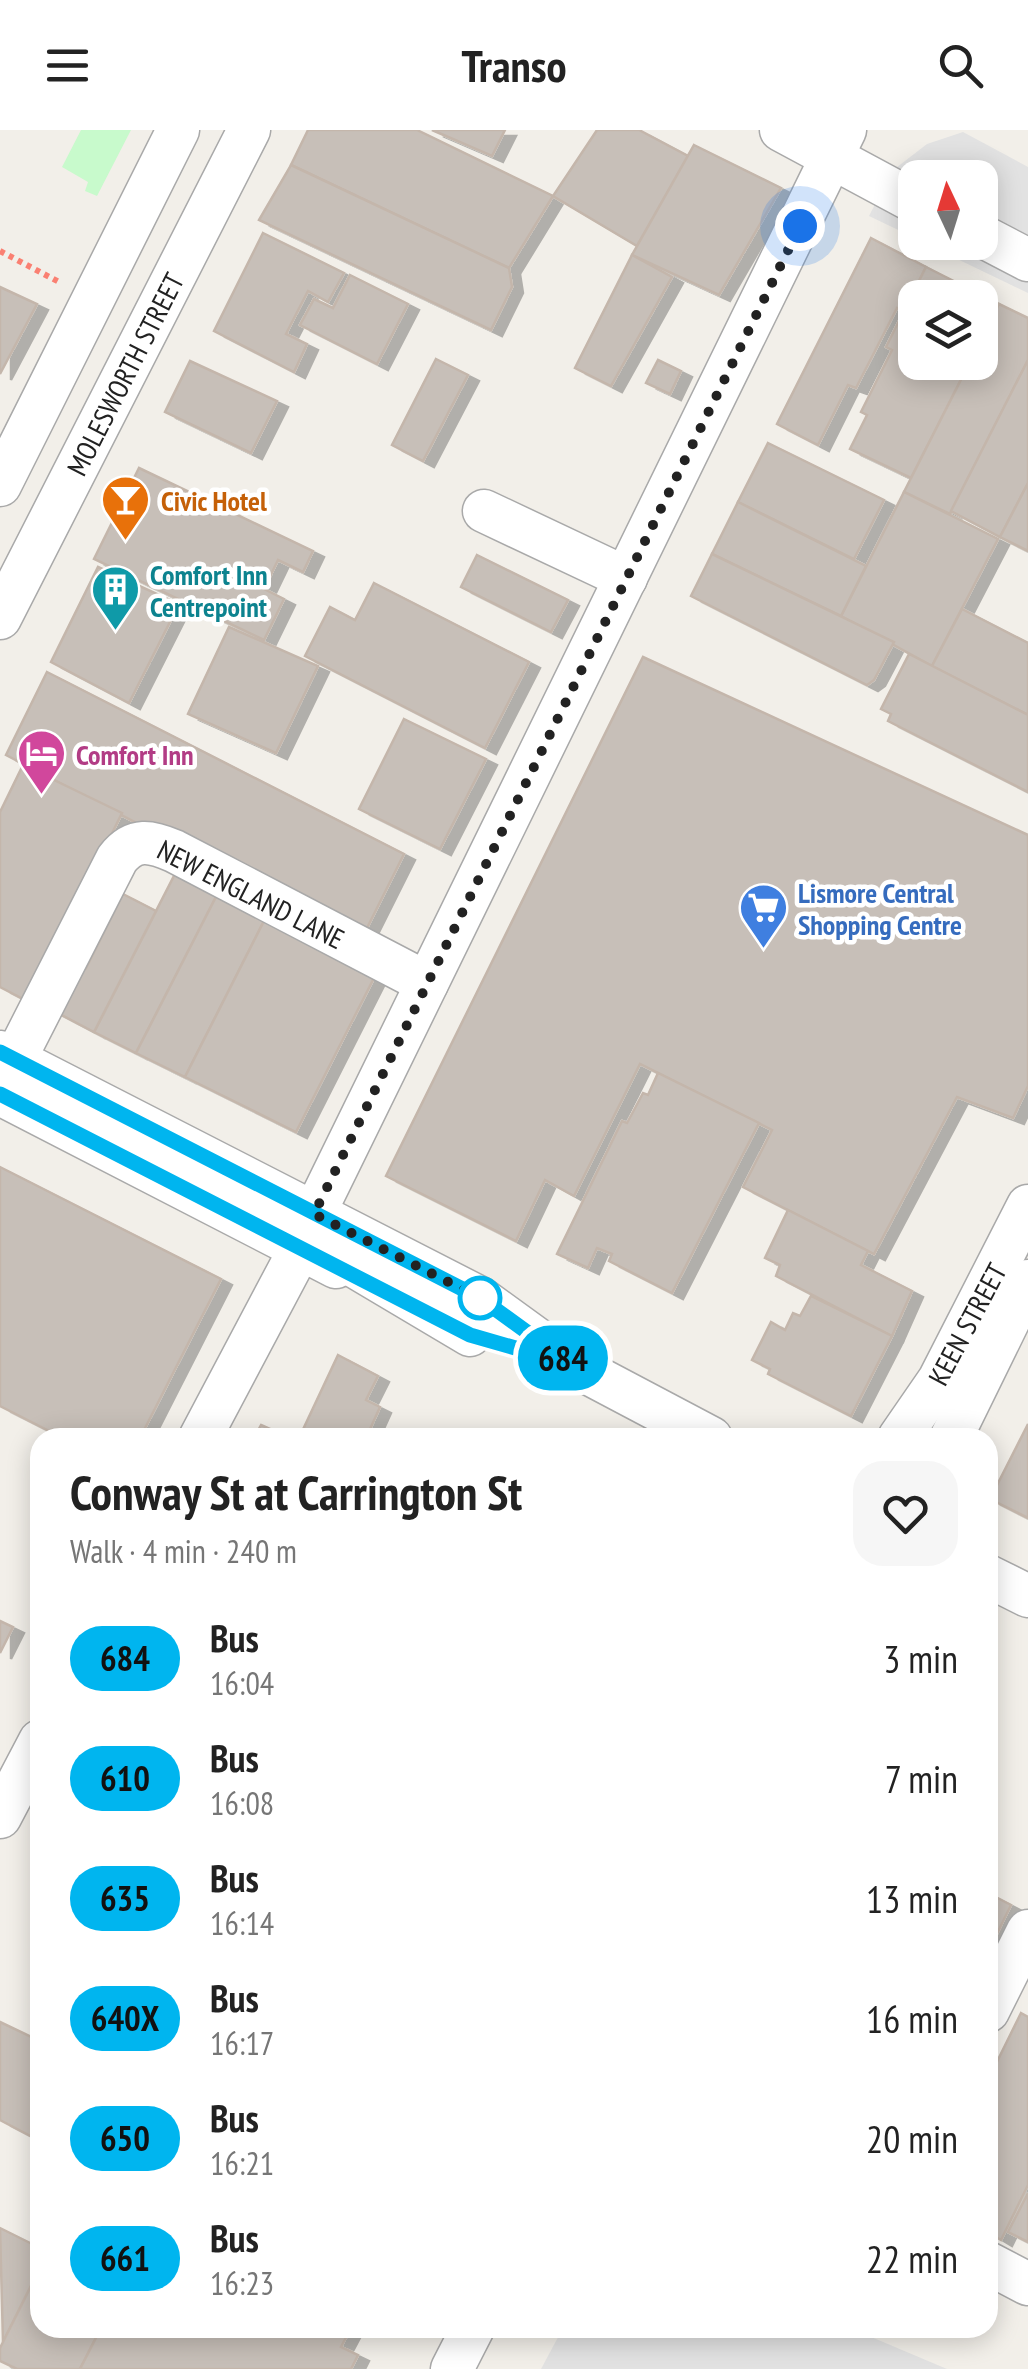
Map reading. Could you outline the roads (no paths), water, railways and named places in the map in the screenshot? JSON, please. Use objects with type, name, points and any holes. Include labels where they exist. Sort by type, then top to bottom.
[{"type":"street","points":[[0,484],[178,130]]},
{"type":"street","name":"MOLESWORTH STREET","points":[[0,618],[249,130]]},
{"type":"street","points":[[780,130],[839,145],[898,189]]},
{"type":"street","points":[[205,1428],[307,1232],[839,145]]},
{"type":"street","points":[[998,244],[1028,260]]},
{"type":"street","points":[[484,510],[626,578]]},
{"type":"street","name":"NEW ENGLAND LANE","points":[[5,1068],[117,859],[136,843],[153,842],[174,851],[427,984]]},
{"type":"street","points":[[5,1068],[307,1232],[470,1335],[571,1364]]},
{"type":"street","name":"KEEN STREET","points":[[906,1428],[939,1380],[1028,1206]]},
{"type":"street","points":[[307,1232],[480,1298],[571,1364],[692,1428]]},
{"type":"street","name":"KEEN STREET","points":[[956,1428],[1028,1281]]},
{"type":"street","points":[[998,1581],[1028,1596]]},
{"type":"street","points":[[0,1818],[30,1761]]},
{"type":"street","points":[[998,1991],[1028,1931]]},
{"type":"street","points":[[998,2269],[1028,2284]]},
{"type":"street","points":[[452,2369],[467,2338]]},
{"type":"place","name":"Civic Hotel","points":[[126,542]]},
{"type":"place","name":"Comfort Inn Centrepoint","points":[[115,632]]},
{"type":"place","name":"Comfort Inn","points":[[41,796]]},
{"type":"place","name":"Lismore Central Shopping Centre","points":[[763,950]]}]
